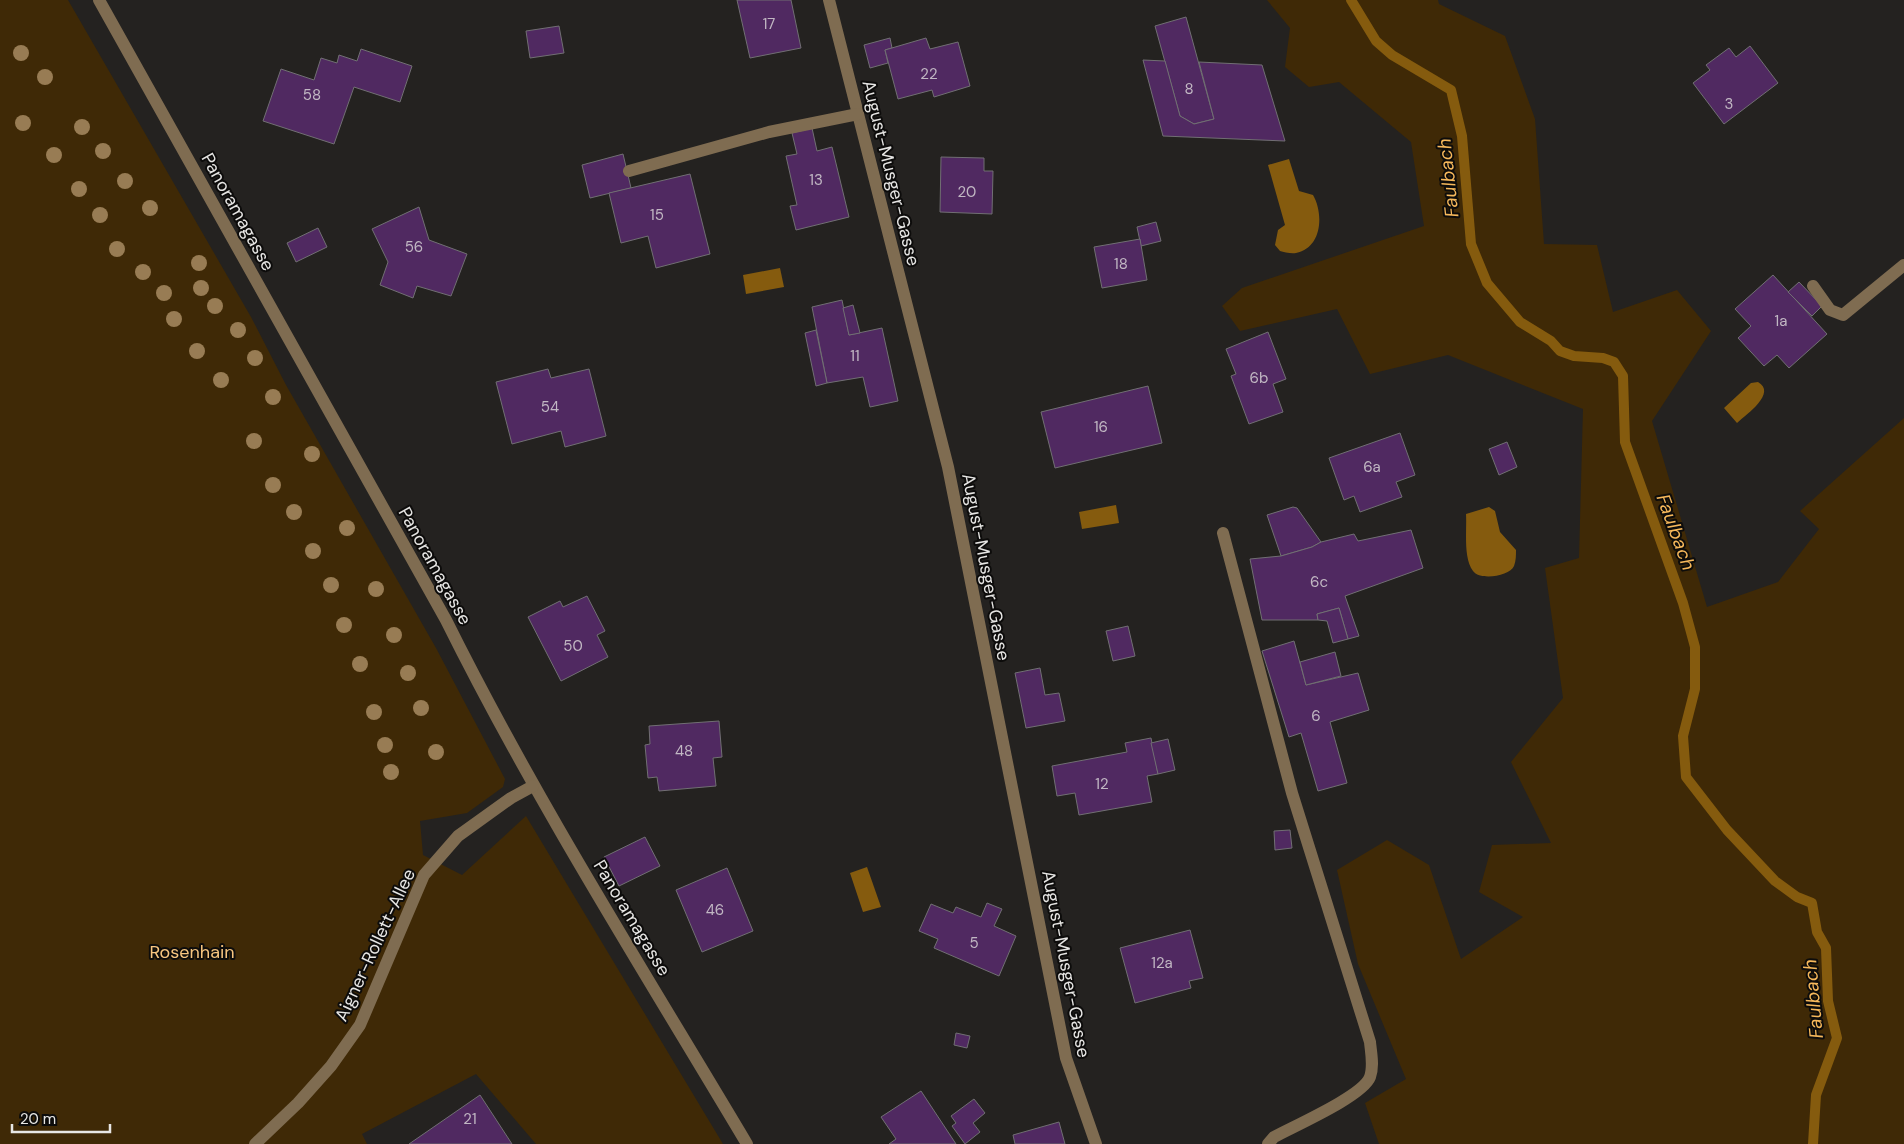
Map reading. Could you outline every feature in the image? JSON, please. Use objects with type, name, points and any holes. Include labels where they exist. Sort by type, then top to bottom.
[{"type":"street","name":"Panoramagasse","points":[[99,0],[441,612],[491,710],[533,786],[747,1144]]},
{"type":"street","name":"August-Musger-Gasse","points":[[829,0],[948,467],[1066,1058],[1096,1144]]},
{"type":"street","points":[[629,171],[769,132],[858,114]]},
{"type":"street","points":[[1813,286],[1830,310],[1843,315],[1904,265]]},
{"type":"street","points":[[1223,533],[1292,793],[1370,1042],[1372,1061],[1370,1078],[1357,1092],[1274,1137],[1268,1144]]},
{"type":"street","name":"Aigner-Rollett-Allee","points":[[255,1144],[298,1104],[331,1066],[360,1025],[424,875],[446,848],[511,798],[533,786]]},
{"type":"green space","name":"Rosenhain","points":[[0,0],[68,0],[251,317],[286,385],[436,648],[505,779],[503,787],[467,813],[420,821],[423,855],[462,875],[526,816],[723,1144],[536,1144],[476,1074],[362,1134],[367,1144],[0,1144]]},
{"type":"green space","points":[[1267,0],[1438,0],[1439,4],[1505,36],[1535,119],[1544,244],[1597,245],[1613,312],[1677,290],[1711,331],[1652,421],[1707,607],[1778,582],[1819,529],[1800,511],[1904,418],[1904,1144],[1379,1144],[1365,1103],[1406,1079],[1358,964],[1337,870],[1387,840],[1429,865],[1461,959],[1523,917],[1479,892],[1492,845],[1551,843],[1511,762],[1563,698],[1545,568],[1579,558],[1583,409],[1448,355],[1370,374],[1337,309],[1240,331],[1222,306],[1242,288],[1424,226],[1411,142],[1339,82],[1309,87],[1285,67],[1290,28]]},
{"type":"shaded area","points":[[1289,159],[1299,191],[1313,195],[1319,211],[1316,237],[1305,250],[1294,253],[1280,251],[1275,245],[1278,230],[1285,225],[1268,165]]},
{"type":"shaded area","points":[[780,268],[784,287],[746,294],[743,275]]},
{"type":"shaded area","points":[[1758,382],[1763,387],[1762,397],[1753,409],[1737,423],[1724,408],[1751,383]]},
{"type":"shaded area","points":[[1116,505],[1119,523],[1082,529],[1079,512]]},
{"type":"shaded area","points":[[1489,507],[1495,511],[1500,532],[1516,550],[1515,564],[1501,575],[1482,576],[1473,571],[1468,559],[1466,514]]},
{"type":"shaded area","points":[[867,867],[881,907],[863,912],[850,873]]},
{"type":"building","points":[[737,0],[791,0],[801,48],[750,58]]},
{"type":"building","points":[[1186,17],[1214,119],[1194,124],[1180,116],[1155,26]]},
{"type":"building","points":[[559,26],[564,53],[530,58],[526,31]]},
{"type":"building","points":[[890,38],[892,48],[885,50],[888,63],[870,68],[864,45]]},
{"type":"building","points":[[926,38],[930,49],[958,42],[970,86],[934,97],[932,90],[898,99],[885,50]]},
{"type":"building","points":[[1750,46],[1778,83],[1724,124],[1693,83],[1710,70],[1706,65],[1729,48],[1736,57]]},
{"type":"building","points":[[361,49],[412,66],[400,102],[354,87],[334,144],[263,121],[281,69],[314,80],[321,58],[337,63],[339,55],[357,61]]},
{"type":"building","points":[[1143,60],[1165,61],[1180,116],[1194,124],[1214,119],[1199,62],[1262,65],[1285,141],[1163,136]]},
{"type":"building","points":[[812,128],[817,151],[832,147],[849,217],[796,230],[790,206],[797,205],[786,156],[797,154],[792,133]]},
{"type":"building","points":[[623,154],[631,188],[590,198],[582,165]]},
{"type":"building","points":[[941,157],[984,158],[984,171],[993,171],[992,214],[940,212]]},
{"type":"building","points":[[690,174],[710,254],[656,268],[648,236],[621,243],[609,193]]},
{"type":"building","points":[[419,207],[429,240],[467,254],[451,296],[417,286],[413,298],[380,285],[388,262],[372,229]]},
{"type":"building","points":[[1156,222],[1161,241],[1141,246],[1137,227]]},
{"type":"building","points":[[318,228],[327,247],[296,262],[287,243]]},
{"type":"building","points":[[1140,239],[1147,280],[1102,288],[1094,247]]},
{"type":"building","points":[[1773,275],[1827,334],[1789,368],[1777,355],[1764,366],[1738,338],[1751,326],[1735,309]]},
{"type":"building","points":[[1799,282],[1822,306],[1812,316],[1788,292]]},
{"type":"building","points":[[842,300],[849,335],[882,328],[898,401],[870,407],[863,377],[827,383],[812,307]]},
{"type":"building","points":[[853,305],[860,333],[849,335],[843,308]]},
{"type":"building","points":[[816,330],[827,383],[816,386],[805,333]]},
{"type":"building","points":[[1268,332],[1286,379],[1273,384],[1283,412],[1249,424],[1231,376],[1236,374],[1226,349]]},
{"type":"building","points":[[548,369],[551,378],[589,369],[606,436],[565,447],[561,431],[512,444],[496,382]]},
{"type":"building","points":[[1148,386],[1162,443],[1055,468],[1041,412]]},
{"type":"building","points":[[1400,433],[1415,475],[1396,482],[1402,497],[1360,512],[1354,496],[1344,500],[1329,458]]},
{"type":"building","points":[[1507,442],[1517,467],[1499,475],[1489,449]]},
{"type":"building","points":[[1293,507],[1297,508],[1321,542],[1312,547],[1281,556],[1267,515]]},
{"type":"building","points":[[1411,530],[1423,568],[1345,596],[1359,636],[1348,639],[1339,608],[1317,614],[1318,620],[1262,620],[1250,559],[1281,556],[1312,547],[1321,542],[1354,534],[1358,541]]},
{"type":"building","points":[[587,596],[605,631],[597,635],[608,657],[561,681],[528,617],[560,601],[563,607]]},
{"type":"building","points":[[1339,608],[1348,639],[1333,643],[1327,621],[1318,620],[1317,614]]},
{"type":"building","points":[[1128,626],[1135,656],[1113,661],[1106,631]]},
{"type":"building","points":[[1294,641],[1306,685],[1358,673],[1369,710],[1330,722],[1347,783],[1318,791],[1301,733],[1289,737],[1262,651]]},
{"type":"building","points":[[1335,652],[1341,676],[1306,685],[1300,662]]},
{"type":"building","points":[[1040,668],[1045,695],[1059,693],[1065,721],[1026,728],[1015,673]]},
{"type":"building","points":[[719,721],[722,757],[713,758],[716,786],[659,791],[657,777],[648,778],[645,745],[650,744],[649,726]]},
{"type":"building","points":[[1151,738],[1158,774],[1147,776],[1152,802],[1079,815],[1075,793],[1057,796],[1052,766],[1127,752],[1125,743]]},
{"type":"building","points":[[1168,739],[1175,770],[1158,774],[1151,743]]},
{"type":"building","points":[[1290,830],[1292,848],[1275,850],[1274,831]]},
{"type":"building","points":[[645,837],[660,866],[619,886],[604,857]]},
{"type":"building","points":[[727,868],[753,931],[702,952],[676,890]]},
{"type":"building","points":[[987,903],[1002,909],[994,926],[1016,936],[999,976],[934,948],[938,939],[919,931],[931,904],[953,913],[956,907],[981,917]]},
{"type":"building","points":[[1190,930],[1203,978],[1189,981],[1191,988],[1135,1003],[1120,948]]},
{"type":"building","points":[[956,1033],[970,1036],[967,1048],[954,1045]]},
{"type":"building","points":[[921,1091],[956,1144],[889,1144],[896,1139],[881,1117]]},
{"type":"building","points":[[480,1095],[512,1144],[409,1144]]},
{"type":"building","points":[[974,1099],[985,1113],[973,1123],[980,1132],[965,1144],[952,1126],[956,1123],[951,1116]]},
{"type":"building","points":[[1059,1122],[1065,1144],[1015,1144],[1013,1135]]},
{"type":"waterway","name":"Faulbach","points":[[1351,0],[1376,41],[1392,55],[1451,90],[1462,136],[1471,244],[1487,283],[1520,322],[1551,341],[1560,351],[1574,356],[1603,358],[1614,362],[1623,376],[1625,442],[1683,603],[1695,647],[1695,689],[1683,736],[1686,777],[1727,830],[1775,881],[1797,897],[1812,903],[1817,932],[1826,948],[1828,1001],[1837,1038],[1816,1095],[1813,1144]]}]
